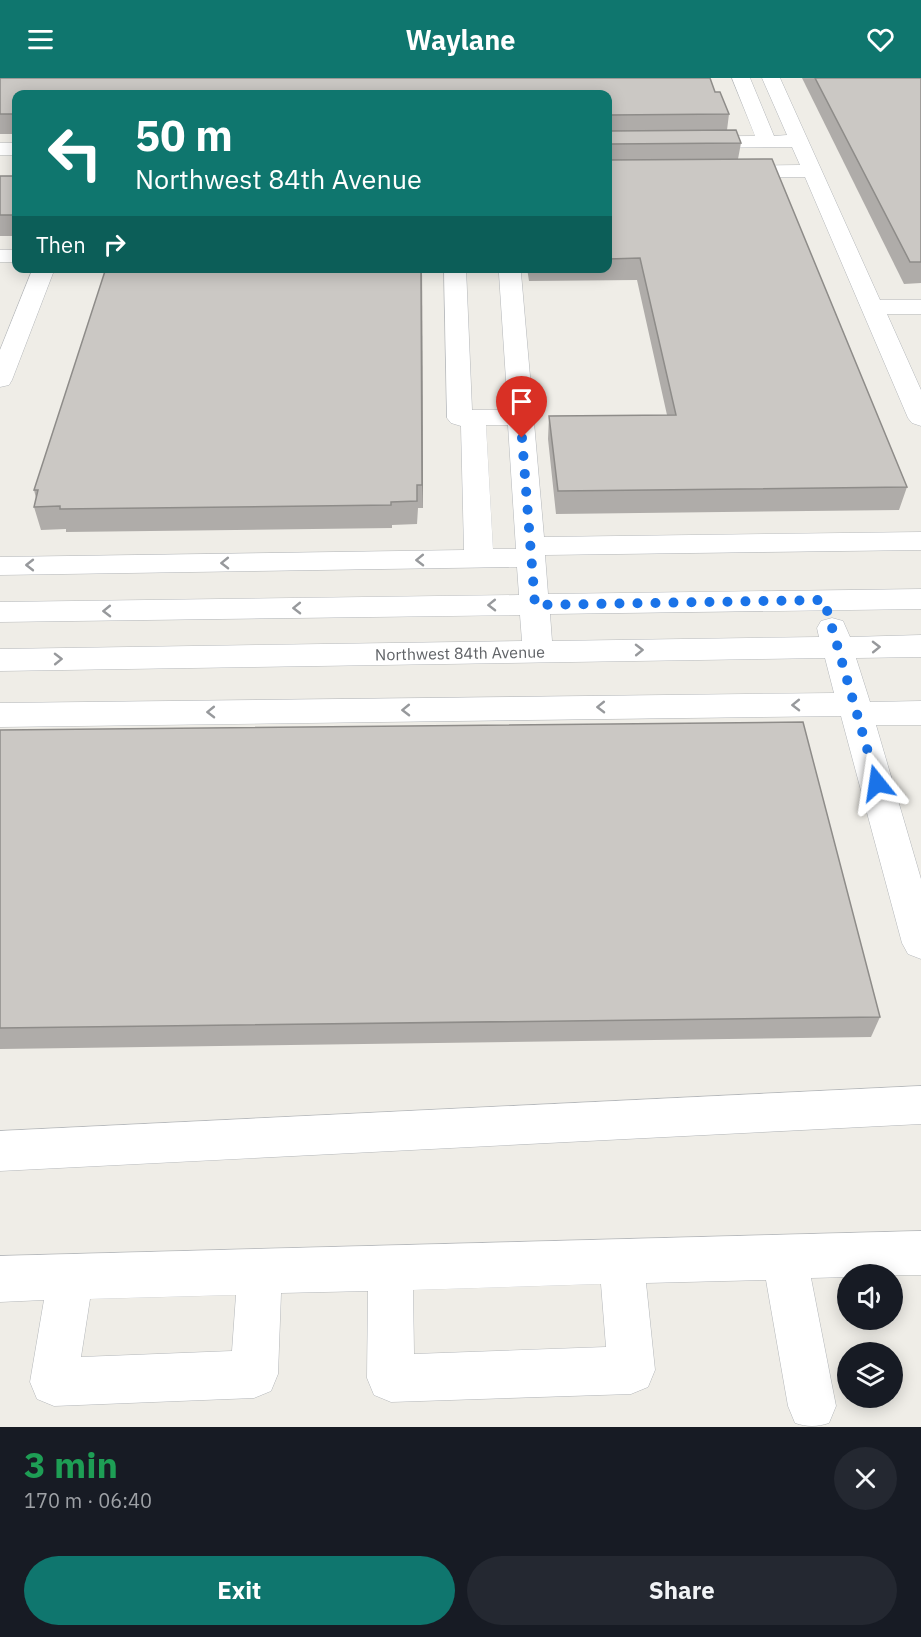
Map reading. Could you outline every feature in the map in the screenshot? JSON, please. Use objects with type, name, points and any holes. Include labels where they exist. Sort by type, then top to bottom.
[{"type":"street","points":[[741,78],[767,141]]},
{"type":"street","points":[[771,78],[810,171],[921,418]]},
{"type":"street","points":[[612,143],[798,141]]},
{"type":"street","points":[[715,172],[810,171]]},
{"type":"street","points":[[0,381],[42,273]]},
{"type":"street","points":[[455,273],[460,418],[521,417]]},
{"type":"street","points":[[510,273],[538,652]]},
{"type":"street","points":[[873,307],[921,306]]},
{"type":"street","points":[[895,356],[921,356]]},
{"type":"street","points":[[473,417],[479,559]]},
{"type":"street","points":[[0,566],[479,559],[531,552],[921,541]]},
{"type":"street","points":[[0,612],[921,599]]},
{"type":"street","points":[[824,600],[921,943]]},
{"type":"street","name":"Northwest 84th Avenue","points":[[0,660],[921,646]]},
{"type":"street","points":[[0,715],[856,709],[921,713]]},
{"type":"street","points":[[0,1151],[921,1104]]},
{"type":"street","points":[[0,1279],[921,1253]]},
{"type":"street","points":[[784,1257],[812,1406]]},
{"type":"street","points":[[390,1267],[391,1378],[631,1370],[622,1261]]},
{"type":"street","points":[[71,1276],[54,1382],[254,1374],[260,1271]]},
{"type":"building","points":[[0,78],[710,78],[715,92],[720,92],[729,114],[612,115],[612,90],[12,90],[12,114],[0,114]]},
{"type":"building","points":[[815,78],[921,78],[921,262],[910,262]]},
{"type":"building","points":[[736,130],[741,143],[612,144],[612,131]]},
{"type":"building","points":[[772,159],[907,487],[558,491],[549,416],[676,415],[640,258],[612,259],[612,160]]},
{"type":"building","points":[[0,176],[12,176],[12,215],[0,215]]},
{"type":"building","points":[[104,273],[421,273],[422,485],[417,485],[417,501],[391,502],[391,505],[60,509],[60,506],[34,507],[38,490],[34,490]]},
{"type":"building","points":[[803,722],[880,1017],[0,1028],[0,730]]},
{"type":"route","points":[[522,438],[535,605],[824,600],[877,783]]}]
